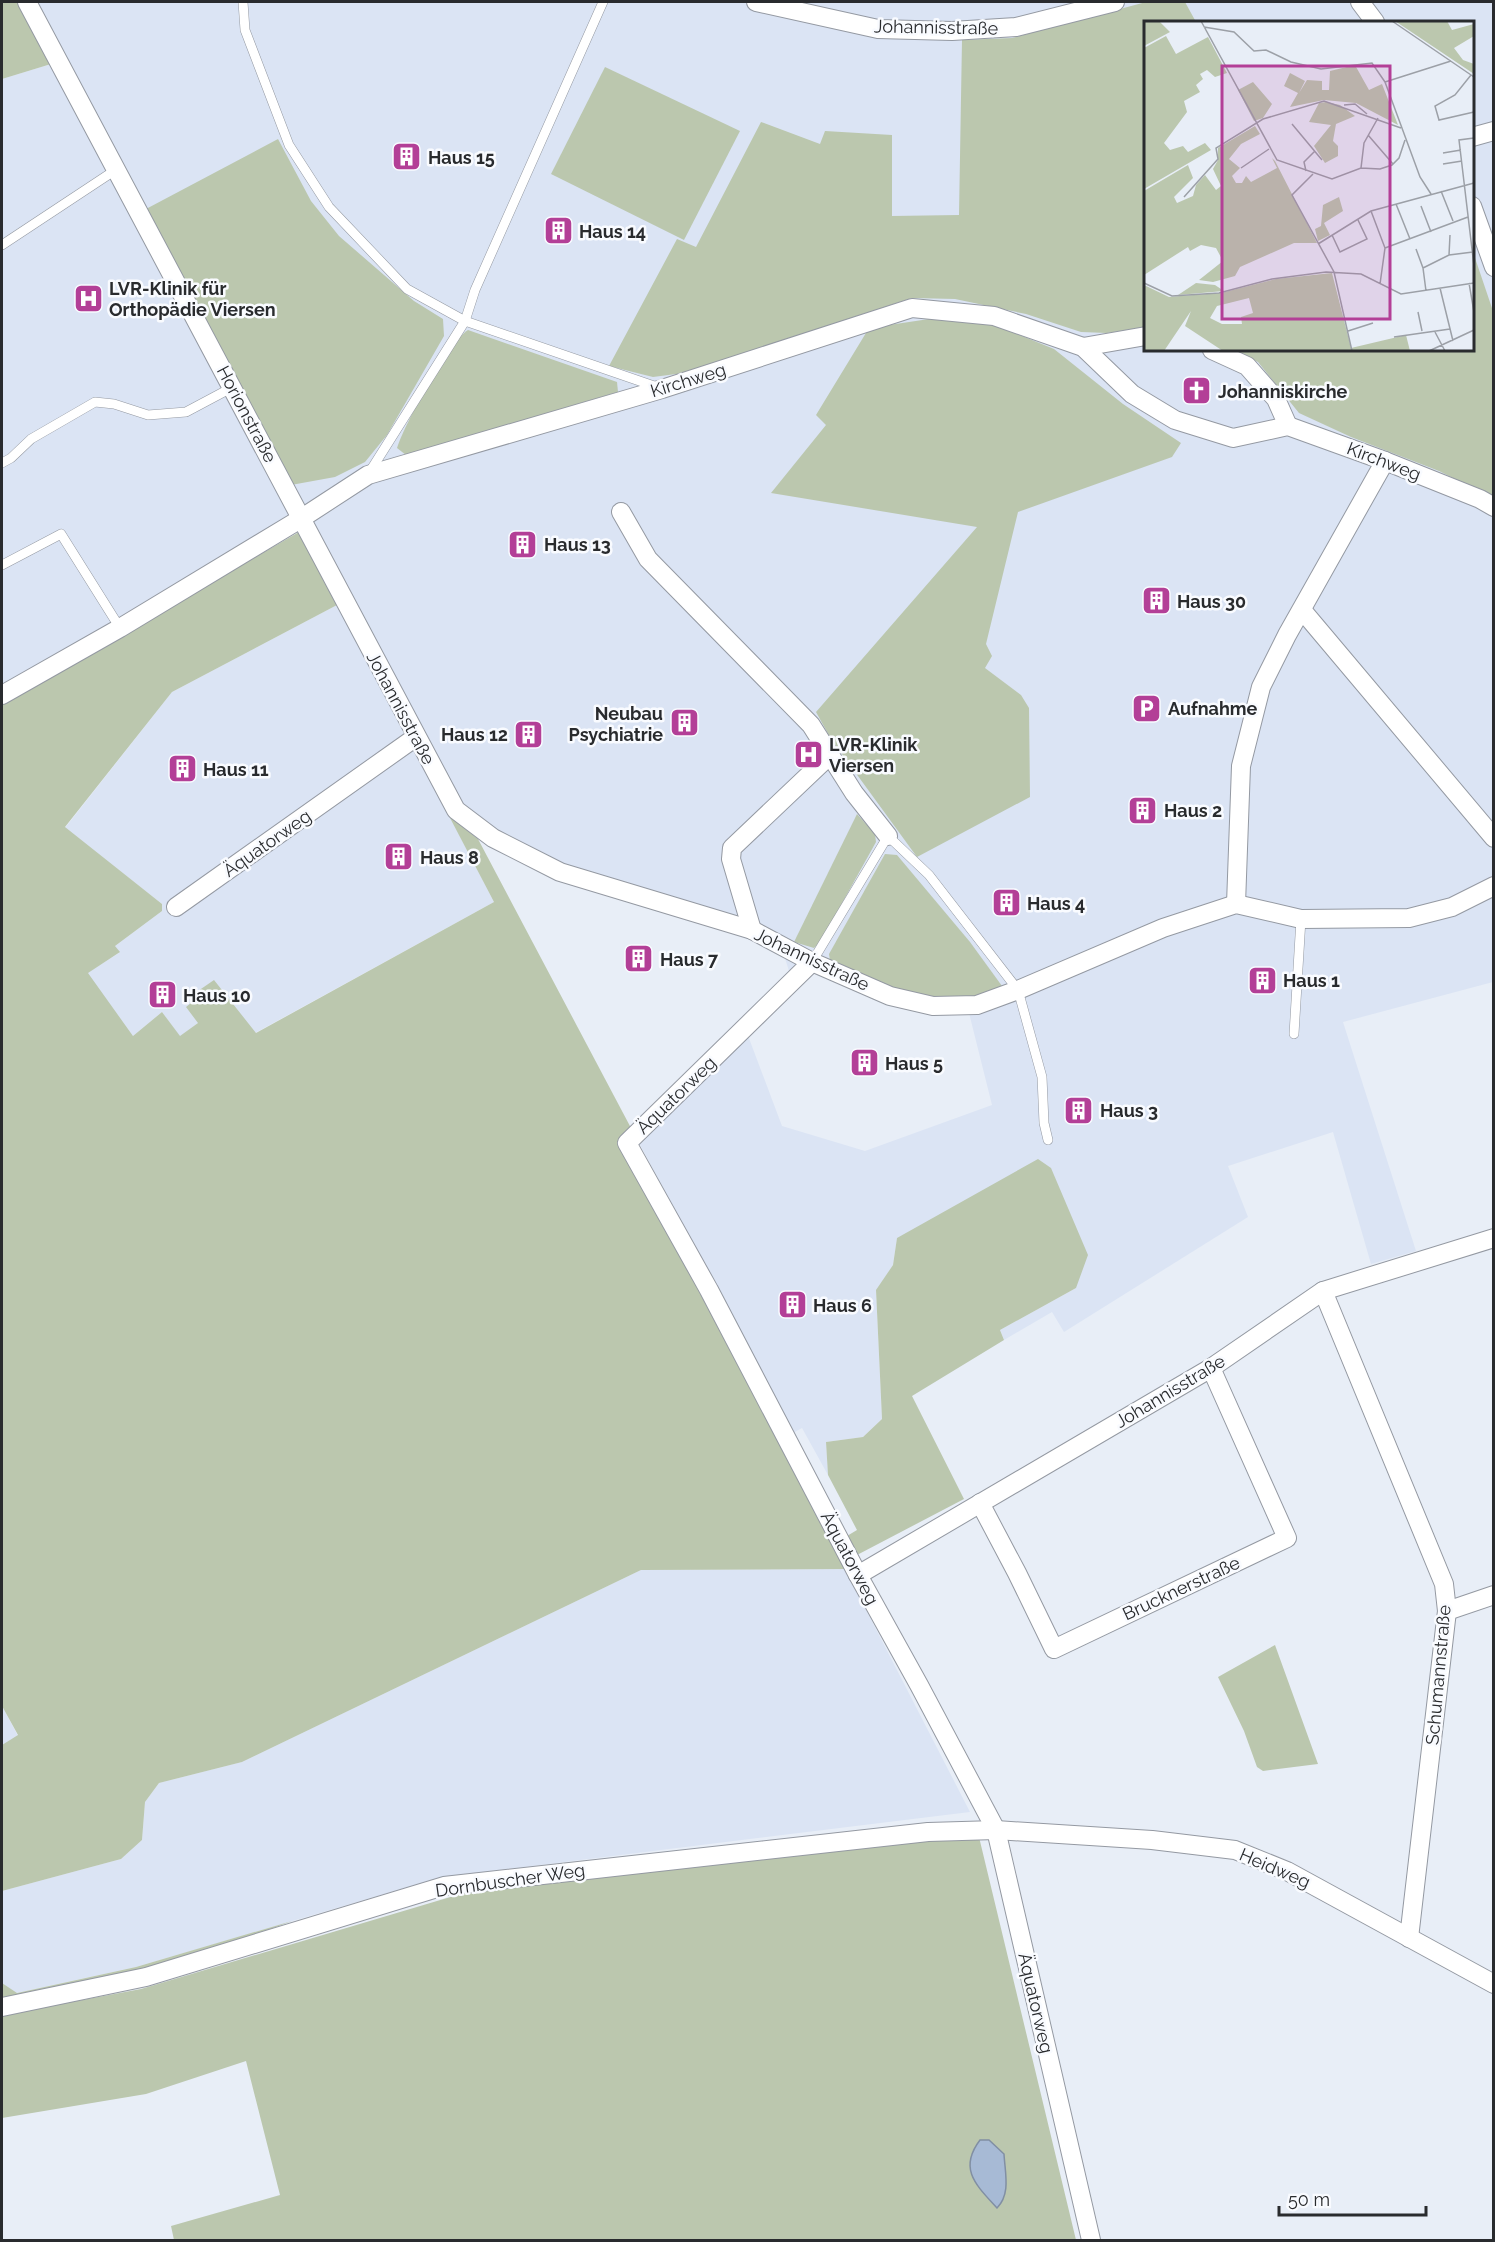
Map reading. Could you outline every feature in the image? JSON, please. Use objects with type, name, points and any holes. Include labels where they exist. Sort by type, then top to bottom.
[{"type":"street","name":"Horionstraße","points":[[27,2],[302,518]]},
{"type":"street","name":"Johannisstraße","points":[[756,2],[878,29],[952,31],[1016,27],[1115,2]]},
{"type":"street","points":[[1360,2],[1374,21]]},
{"type":"street","points":[[1474,137],[1494,131]]},
{"type":"street","points":[[1474,209],[1494,267]]},
{"type":"street","name":"Kirchweg","points":[[302,518],[368,475],[662,389],[912,308],[994,316],[1083,347],[1132,394],[1175,420],[1233,438],[1288,426],[1385,461],[1487,503]]},
{"type":"street","name":"Kirchweg","points":[[1083,347],[1144,336]]},
{"type":"street","points":[[1214,351],[1247,366],[1276,399],[1288,426]]},
{"type":"street","points":[[1385,461],[1287,635],[1261,687],[1241,766],[1236,904],[1301,918],[1409,918],[1452,907],[1494,886]]},
{"type":"street","points":[[621,512],[648,559],[811,725],[854,793],[888,836]]},
{"type":"street","name":"Johannisstraße","points":[[302,518],[456,810],[493,838],[560,872],[752,930],[812,962],[890,996],[933,1006],[977,1005],[1018,990],[1163,928],[1236,904]]},
{"type":"street","points":[[2,695],[120,628],[302,518]]},
{"type":"street","points":[[1302,610],[1494,838]]},
{"type":"street","name":"Äquatorweg","points":[[176,908],[416,737]]},
{"type":"street","points":[[752,930],[731,859],[732,849],[830,755]]},
{"type":"street","name":"Äquatorweg","points":[[812,962],[627,1143],[709,1290],[858,1575],[996,1830],[1091,2241]]},
{"type":"street","name":"Johannisstraße","points":[[858,1575],[1211,1368],[1323,1291],[1494,1238]]},
{"type":"street","name":"Schumannstraße","points":[[1323,1291],[1444,1584],[1448,1611],[1409,1938]]},
{"type":"street","name":"Brucknerstraße","points":[[980,1503],[1053,1649],[1287,1538],[1211,1368]]},
{"type":"street","points":[[1448,1611],[1494,1595]]},
{"type":"street","name":"Heidweg","points":[[996,1830],[1152,1840],[1235,1850],[1287,1871],[1494,1984]]},
{"type":"street","name":"Dornbuscher Weg","points":[[2,2007],[146,1977],[444,1886],[928,1832],[996,1830]]},
{"type":"lane","points":[[243,2],[245,30],[289,145],[329,207],[407,289],[465,321],[662,389]]},
{"type":"lane","points":[[368,475],[465,321],[475,290],[603,2]]},
{"type":"lane","points":[[2,245],[117,169]]},
{"type":"lane","points":[[2,463],[11,458],[31,439],[95,402],[114,404],[148,415],[186,412],[233,387]]},
{"type":"lane","points":[[2,565],[61,534],[120,628]]},
{"type":"lane","points":[[812,962],[888,836],[929,874],[1018,990],[1042,1077],[1044,1123],[1048,1140]]},
{"type":"lane","points":[[1294,1034],[1301,918]]},
{"type":"shaded area","name":"LVR-Klinik Viersen","points":[[36,2],[1493,2],[1493,982],[1343,1022],[1416,1251],[1371,1264],[1333,1132],[1228,1166],[1248,1217],[1064,1332],[1052,1312],[1004,1340],[1000,1330],[1076,1288],[897,1238],[893,1265],[876,1291],[882,1419],[863,1437],[826,1442],[828,1475],[802,1428],[793,1433],[638,1141],[747,1033],[782,1126],[865,1151],[992,1105],[969,1013],[815,973],[805,976],[789,971],[783,952],[692,918],[580,886],[478,839],[450,817],[494,902],[255,1033],[199,991],[202,995],[198,1023],[180,1037],[162,1012],[133,1036],[87,973],[119,953],[115,946],[162,911],[162,904],[65,828],[172,692],[337,605]]},
{"type":"shaded area","name":"LVR-Klinik für Orthopädie Viersen","points":[[51,64],[291,517],[2,686],[2,79]]},
{"type":"shaded area","points":[[845,1569],[970,1812],[442,1877],[136,1967],[16,1993],[2,1983],[2,1891],[121,1859],[142,1840],[145,1802],[159,1783],[242,1762],[641,1570]]},
{"type":"shaded area","points":[[2,1706],[18,1736],[2,1745]]},
{"type":"green space","points":[[2,2],[18,2],[51,64],[2,79]]},
{"type":"green space","points":[[1146,2],[1185,2],[1195,21],[1144,21],[1144,327],[1107,333],[1081,332],[1026,314],[955,299],[912,298],[684,373],[653,377],[609,366],[677,239],[696,247],[761,122],[820,144],[825,131],[892,135],[892,216],[959,215],[962,40],[1012,38]]},
{"type":"green space","points":[[605,67],[740,131],[684,240],[551,174]]},
{"type":"green space","points":[[278,139],[311,201],[339,236],[414,301],[443,319],[444,336],[387,435],[365,462],[335,477],[291,485],[146,209]]},
{"type":"green space","points":[[1474,255],[1493,311],[1493,498],[1439,471],[1351,437],[1299,413],[1258,362],[1235,351],[1474,351]]},
{"type":"green space","points":[[929,319],[995,325],[1054,349],[1123,404],[1181,443],[1172,457],[1018,512],[986,644],[992,656],[985,668],[1021,695],[1029,708],[1030,797],[917,857],[831,739],[816,712],[977,527],[771,493],[826,425],[816,415],[869,328]]},
{"type":"green space","points":[[468,330],[617,382],[618,392],[406,455],[397,448],[408,421],[439,366],[460,337]]},
{"type":"green space","points":[[299,532],[337,605],[172,692],[65,827],[162,904],[162,911],[115,946],[120,952],[88,973],[133,1036],[162,1012],[180,1036],[198,1023],[186,1007],[201,995],[198,991],[214,980],[256,1033],[494,902],[449,816],[478,839],[631,1128],[620,1141],[845,1569],[641,1570],[242,1762],[159,1783],[145,1802],[142,1840],[121,1859],[2,1891],[2,1745],[18,1735],[2,1706],[2,704]]},
{"type":"green space","points":[[857,814],[875,834],[876,842],[821,941],[814,948],[794,942]]},
{"type":"green space","points":[[885,854],[897,855],[970,942],[1002,986],[999,993],[949,1001],[890,988],[830,961],[829,954]]},
{"type":"green space","points":[[1038,1159],[1051,1168],[1088,1255],[1076,1288],[1000,1330],[1004,1340],[912,1396],[964,1499],[857,1555],[847,1536],[857,1530],[828,1475],[826,1442],[863,1437],[882,1419],[876,1290],[893,1265],[897,1238]]},
{"type":"green space","points":[[1275,1645],[1318,1764],[1263,1771],[1257,1767],[1244,1731],[1218,1677]]},
{"type":"green space","points":[[932,1836],[938,1841],[979,1837],[1076,2240],[174,2240],[171,2226],[280,2195],[246,2061],[146,2094],[2,2118],[2,2015],[141,1989],[484,1887]]},
{"type":"green space","points":[[292,1921],[206,1953],[121,1976],[2,2001],[2,1983],[17,1993],[136,1967]]},
{"type":"water","points":[[980,2140],[989,2140],[1004,2154],[1006,2190],[997,2208],[982,2192],[970,2168],[970,2160]]},
{"type":"place","name":"Haus 15","points":[[407,157]]},
{"type":"place","name":"Haus 14","points":[[558,231]]},
{"type":"place","name":"LVR-Klinik für Orthopädie Viersen","points":[[88,298]]},
{"type":"place","name":"Johanniskirche","points":[[1197,391]]},
{"type":"place","name":"Haus 13","points":[[523,544]]},
{"type":"place","name":"Haus 30","points":[[1156,601]]},
{"type":"place","name":"Aufnahme","points":[[1147,708]]},
{"type":"place","name":"Neubau Psychiatrie","points":[[684,723]]},
{"type":"place","name":"Haus 12","points":[[529,734]]},
{"type":"place","name":"LVR-Klinik Viersen","points":[[808,754]]},
{"type":"place","name":"Haus 11","points":[[182,769]]},
{"type":"place","name":"Haus 2","points":[[1143,810]]},
{"type":"place","name":"Haus 8","points":[[399,857]]},
{"type":"place","name":"Haus 4","points":[[1006,903]]},
{"type":"place","name":"Haus 7","points":[[639,959]]},
{"type":"place","name":"Haus 1","points":[[1262,980]]},
{"type":"place","name":"Haus 10","points":[[162,995]]},
{"type":"place","name":"Haus 5","points":[[864,1063]]},
{"type":"place","name":"Haus 3","points":[[1079,1110]]},
{"type":"place","name":"Haus 6","points":[[792,1305]]}]
